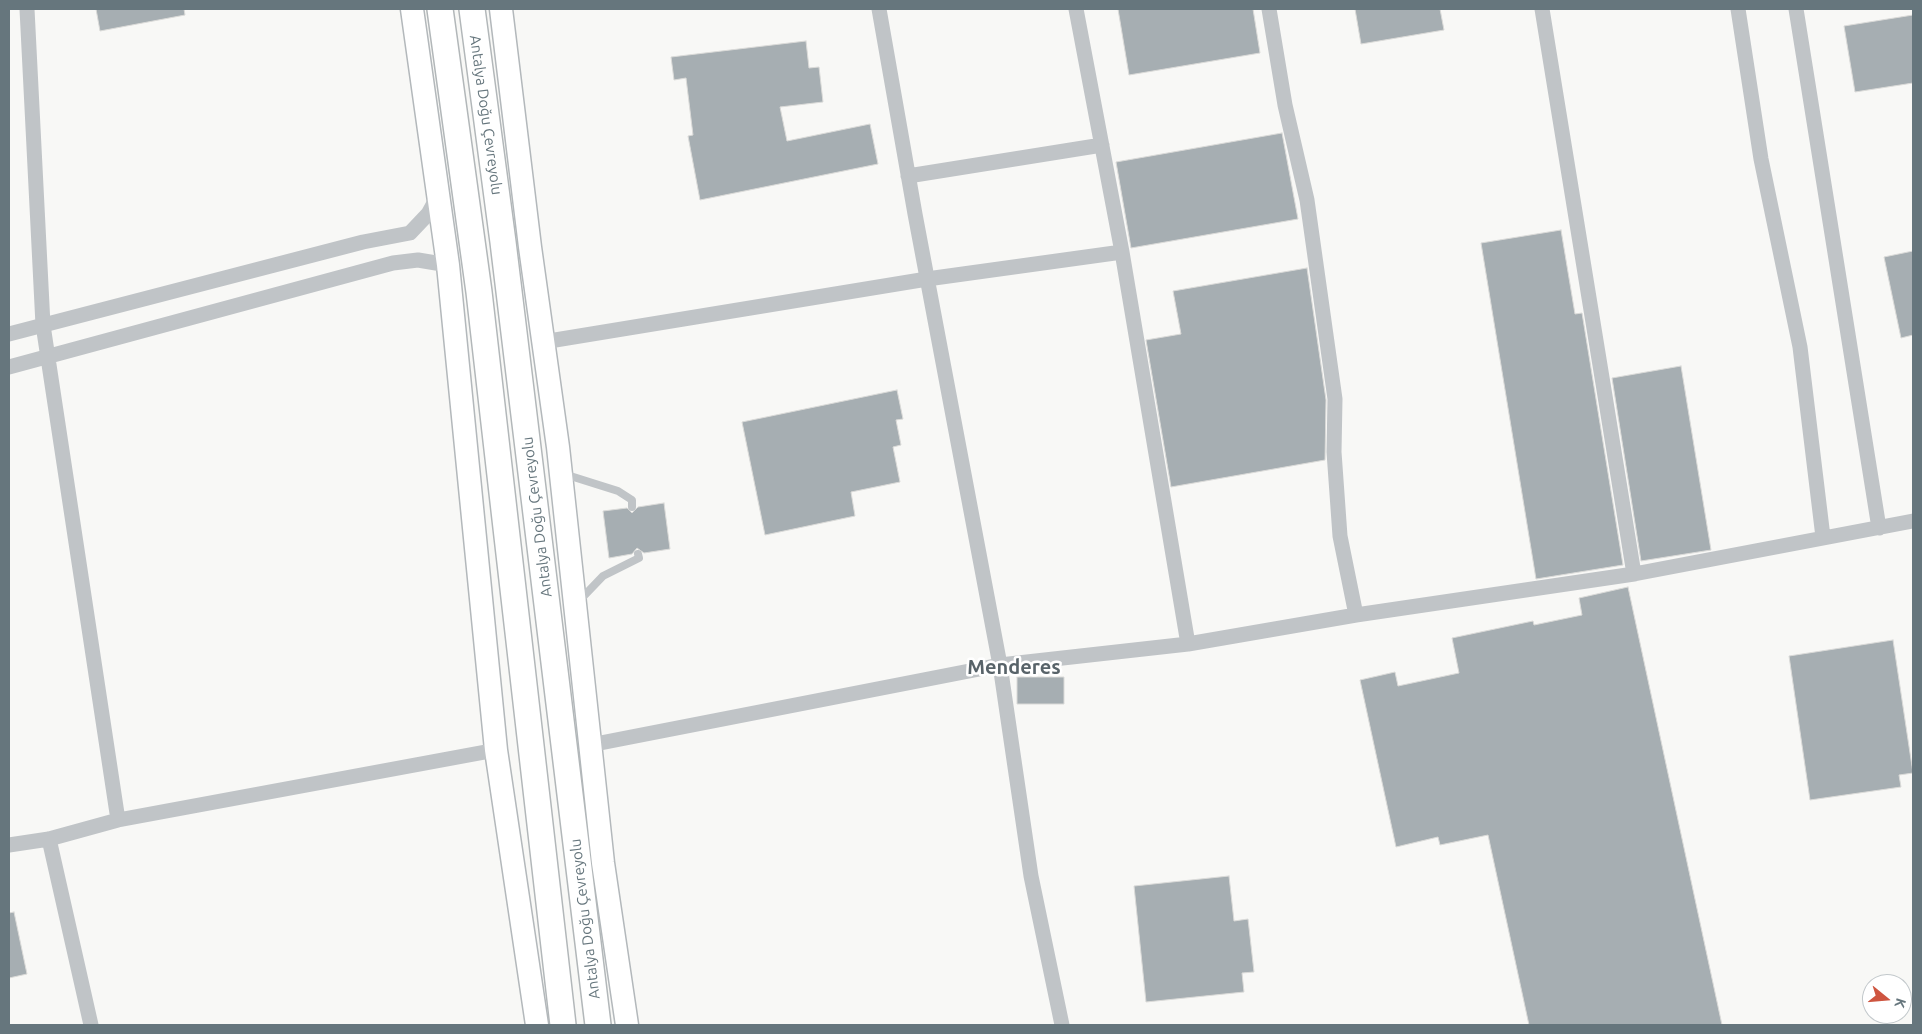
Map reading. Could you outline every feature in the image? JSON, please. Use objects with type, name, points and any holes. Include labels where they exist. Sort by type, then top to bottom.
[{"type":"main road","name":"Antalya Doğu Çevreyolu","points":[[440,9],[479,292],[563,1025]]},
{"type":"main road","name":"Antalya Doğu Çevreyolu","points":[[472,9],[503,242],[598,1025]]},
{"type":"street","points":[[28,9],[43,324],[118,820]]},
{"type":"street","points":[[412,9],[448,265],[496,750],[537,1025]]},
{"type":"street","points":[[501,9],[560,472],[602,863],[627,1025]]},
{"type":"street","points":[[879,9],[927,280],[1000,665],[1031,876],[1062,1025]]},
{"type":"street","points":[[1076,9],[1122,252],[1188,644]]},
{"type":"street","points":[[1269,9],[1285,105],[1307,200],[1335,398],[1334,452],[1340,536],[1356,615]]},
{"type":"street","points":[[1542,9],[1634,574]]},
{"type":"street","points":[[1738,9],[1761,159],[1800,347],[1823,537]]},
{"type":"street","points":[[1796,9],[1879,528]]},
{"type":"street","points":[[908,176],[1102,145]]},
{"type":"street","points":[[9,334],[363,242],[410,233],[428,214],[439,194]]},
{"type":"street","points":[[543,342],[927,280],[1122,252]]},
{"type":"street","points":[[9,367],[393,263],[418,260],[448,265]]},
{"type":"street","points":[[590,745],[1000,665],[1188,644],[1356,615],[1634,574],[1913,521]]},
{"type":"street","points":[[9,845],[49,839],[118,820],[496,750]]},
{"type":"street","points":[[49,839],[91,1025]]},
{"type":"lane","points":[[560,472],[618,491],[632,500],[632,508]]},
{"type":"lane","points":[[575,606],[603,576],[639,558],[638,554]]},
{"type":"building","points":[[96,9],[184,9],[185,15],[100,31]]},
{"type":"building","points":[[1118,9],[1253,9],[1260,53],[1129,75]]},
{"type":"building","points":[[1355,9],[1440,9],[1444,30],[1361,44]]},
{"type":"building","points":[[1913,15],[1913,83],[1855,92],[1844,26]]},
{"type":"building","points":[[806,41],[809,68],[819,67],[823,102],[780,107],[787,141],[870,124],[878,164],[700,200],[688,136],[693,135],[686,78],[674,80],[671,57]]},
{"type":"building","points":[[1282,133],[1298,219],[1131,248],[1116,162]]},
{"type":"building","points":[[1561,230],[1575,314],[1582,313],[1623,565],[1536,579],[1481,243]]},
{"type":"building","points":[[1913,251],[1913,335],[1901,338],[1884,257]]},
{"type":"building","points":[[1307,268],[1326,400],[1325,460],[1171,487],[1146,340],[1181,334],[1173,291]]},
{"type":"building","points":[[1681,366],[1711,550],[1641,561],[1612,378]]},
{"type":"building","points":[[897,390],[903,419],[896,420],[901,445],[893,447],[900,482],[851,492],[855,516],[765,535],[742,422]]},
{"type":"building","points":[[664,503],[670,549],[644,553],[637,548],[632,554],[609,558],[603,511],[627,508],[632,513],[638,507]]},
{"type":"building","points":[[1628,587],[1722,1025],[1529,1025],[1488,835],[1440,845],[1438,837],[1396,847],[1360,680],[1395,672],[1398,686],[1459,673],[1452,638],[1533,621],[1534,625],[1582,615],[1579,598]]},
{"type":"building","points":[[1893,640],[1913,773],[1899,775],[1901,787],[1810,800],[1789,656]]},
{"type":"building","points":[[1017,677],[1064,677],[1064,704],[1017,704]]},
{"type":"building","points":[[1229,876],[1234,921],[1248,919],[1254,972],[1242,973],[1244,992],[1146,1002],[1134,886]]},
{"type":"building","points":[[14,912],[27,974],[9,978],[9,913]]},
{"type":"district","name":"Menderes","points":[[1014,667]]}]
